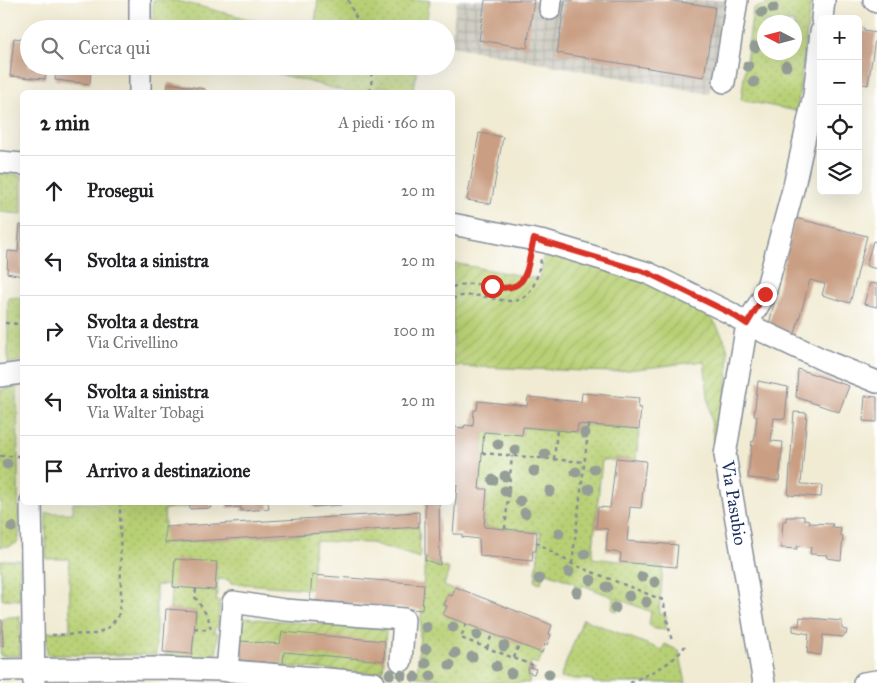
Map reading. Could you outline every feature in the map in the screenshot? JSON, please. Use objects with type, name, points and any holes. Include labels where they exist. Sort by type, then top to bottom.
[{"type":"street","points":[[140,0],[140,20]]},
{"type":"street","points":[[724,82],[737,0]]},
{"type":"street","points":[[822,15],[824,0]]},
{"type":"street","points":[[747,324],[765,294],[794,186],[814,95],[818,60]]},
{"type":"street","points":[[140,75],[140,90]]},
{"type":"street","points":[[0,162],[20,164]]},
{"type":"street","points":[[455,225],[540,241],[648,273],[730,313],[747,324],[830,363],[877,382]]},
{"type":"street","name":"Via Pasubio","points":[[747,324],[725,455],[764,683]]},
{"type":"street","points":[[0,376],[20,373]]},
{"type":"street","points":[[31,505],[34,676]]},
{"type":"street","points":[[222,675],[233,602],[285,610],[404,618],[401,661]]},
{"type":"street","points":[[0,670],[34,676],[155,668],[222,675],[374,683]]},
{"type":"street","points":[[864,683],[877,681]]},
{"type":"path","points":[[348,0],[358,20]]},
{"type":"path","points":[[370,90],[371,75]]},
{"type":"path","points":[[455,286],[478,284],[509,289],[516,287],[523,280],[540,241]]},
{"type":"path","points":[[455,299],[468,295],[505,301],[522,298],[530,292],[535,284],[540,241]]},
{"type":"path","points":[[5,323],[20,324]]},
{"type":"path","points":[[572,564],[589,425]]},
{"type":"path","points":[[554,459],[558,430]]},
{"type":"path","points":[[482,453],[585,462]]},
{"type":"path","points":[[0,456],[20,456]]},
{"type":"path","points":[[505,529],[512,456]]},
{"type":"path","points":[[49,635],[96,634],[109,627],[118,617],[121,600],[120,505]]},
{"type":"path","points":[[536,542],[572,564],[663,600],[672,642]]},
{"type":"path","points":[[194,628],[212,630],[208,617],[195,597],[196,589]]},
{"type":"path","points":[[466,624],[461,638],[532,665],[532,668]]},
{"type":"path","points":[[488,648],[492,634]]},
{"type":"path","points":[[514,658],[519,644]]},
{"type":"path","points":[[630,683],[661,668],[682,651],[685,646]]},
{"type":"shaded area","points":[[457,0],[727,0],[715,84],[711,87],[709,94],[455,47],[454,20]]},
{"type":"green space","points":[[153,0],[174,0],[253,20],[153,20]]},
{"type":"green space","points":[[318,0],[430,0],[427,20],[315,20]]},
{"type":"green space","points":[[779,0],[811,0],[797,111],[741,100],[753,9]]},
{"type":"green space","points":[[283,75],[416,75],[413,90],[396,90],[378,86],[377,90],[340,90]]},
{"type":"green space","points":[[0,173],[20,175],[20,214],[0,212]]},
{"type":"green space","points":[[544,254],[563,258],[608,269],[655,286],[695,306],[711,318],[726,344],[728,359],[725,400],[715,454],[704,361],[612,372],[455,366],[455,263],[539,279]]},
{"type":"green space","points":[[20,297],[20,361],[8,363],[8,298]]},
{"type":"green space","points":[[17,387],[19,538],[17,543],[0,547],[0,390]]},
{"type":"green space","points":[[578,424],[639,429],[636,460],[616,458],[616,461],[602,460],[592,558],[663,566],[659,613],[666,616],[666,629],[656,629],[649,624],[651,612],[619,599],[617,611],[612,610],[613,597],[582,585],[580,597],[574,595],[575,583],[544,572],[541,583],[535,581],[541,532],[484,527],[487,490],[479,489],[484,432],[522,435],[523,427],[577,432]]},
{"type":"green space","points":[[73,505],[190,505],[190,507],[164,509],[166,543],[419,527],[420,558],[371,543],[315,541],[311,589],[230,583],[229,580],[218,579],[216,601],[220,601],[218,627],[215,627],[214,632],[218,633],[216,658],[204,657],[203,660],[165,656],[166,652],[192,654],[196,611],[170,609],[171,586],[156,585],[156,655],[47,655],[46,632],[70,631],[69,559],[46,559],[46,513],[73,513]]},
{"type":"green space","points":[[0,560],[20,560],[20,600],[2,599]]},
{"type":"green space","points":[[425,560],[449,569],[444,586],[454,590],[452,596],[448,595],[444,605],[447,606],[444,615],[543,653],[538,664],[531,662],[527,671],[530,672],[529,683],[478,683],[417,677]]},
{"type":"green space","points":[[20,616],[20,656],[0,656],[0,646],[3,646],[2,618]]},
{"type":"green space","points":[[243,618],[386,629],[383,674],[239,663]]},
{"type":"green space","points":[[583,619],[662,650],[665,644],[679,651],[686,683],[593,683],[593,680],[560,678]]},
{"type":"building","points":[[485,0],[534,0],[527,48],[479,40]]},
{"type":"building","points":[[565,0],[666,0],[715,7],[704,77],[557,53]]},
{"type":"building","points":[[862,28],[864,28],[864,31],[876,33],[868,85],[862,84]]},
{"type":"building","points":[[14,38],[20,39],[20,75],[45,75],[45,79],[10,76]]},
{"type":"building","points":[[56,75],[90,75],[90,84],[55,80]]},
{"type":"building","points":[[168,83],[205,89],[205,90],[167,90]]},
{"type":"building","points":[[479,133],[503,137],[491,204],[467,200]]},
{"type":"building","points":[[795,218],[867,236],[850,303],[822,295],[825,284],[810,280],[794,337],[768,328]]},
{"type":"building","points":[[20,225],[20,276],[7,273],[8,251],[18,252]]},
{"type":"building","points":[[873,241],[877,242],[877,269],[866,266]]},
{"type":"building","points":[[870,283],[877,284],[877,307],[864,304]]},
{"type":"building","points":[[798,369],[849,386],[839,412],[796,397]]},
{"type":"building","points":[[758,381],[788,387],[785,419],[774,418],[771,441],[783,442],[779,481],[748,478],[757,416],[754,416]]},
{"type":"building","points":[[582,393],[639,398],[638,408],[641,408],[639,429],[578,424],[577,432],[523,427],[522,435],[484,432],[479,489],[487,489],[484,527],[537,532],[536,551],[533,551],[532,561],[480,556],[479,539],[462,537],[462,534],[453,534],[457,485],[455,485],[455,427],[473,426],[474,410],[477,410],[478,401],[527,406],[528,397],[581,402]]},
{"type":"building","points":[[865,396],[877,397],[877,422],[863,421]]},
{"type":"building","points":[[794,412],[807,413],[801,484],[822,485],[821,497],[788,495]]},
{"type":"building","points":[[616,458],[646,461],[641,508],[630,507],[627,541],[678,545],[676,567],[620,562],[621,553],[606,551],[608,529],[596,528],[598,507],[610,508]]},
{"type":"building","points":[[189,505],[210,505],[211,508],[190,509]]},
{"type":"building","points":[[226,505],[268,505],[269,509],[241,511],[241,507],[227,508]]},
{"type":"building","points":[[313,505],[341,505],[313,507]]},
{"type":"building","points":[[425,505],[439,505],[440,565],[425,560]]},
{"type":"building","points":[[419,512],[419,527],[165,543],[165,527]]},
{"type":"building","points":[[804,516],[804,519],[809,520],[809,523],[833,524],[832,527],[841,528],[840,535],[843,536],[841,560],[827,558],[827,555],[810,554],[811,547],[797,546],[797,549],[781,548],[783,521],[786,521],[786,517]]},
{"type":"building","points":[[175,559],[217,562],[215,590],[173,587]]},
{"type":"building","points":[[312,575],[424,584],[422,610],[310,600]]},
{"type":"building","points":[[455,587],[552,625],[549,634],[551,635],[542,653],[443,615],[447,606],[444,605],[448,595],[452,596]]},
{"type":"building","points":[[166,609],[196,611],[192,654],[163,652]]},
{"type":"building","points":[[800,617],[842,621],[842,629],[847,630],[846,635],[843,637],[823,635],[821,655],[807,653],[809,634],[793,631],[793,625],[799,626]]},
{"type":"building","points":[[0,620],[2,620],[3,646],[0,646]]},
{"type":"building","points":[[282,632],[385,641],[384,661],[284,652],[283,664],[239,660],[241,641],[280,644]]},
{"type":"building","points":[[529,667],[536,669],[534,674],[527,672]]},
{"type":"route","points":[[492,286],[509,289],[516,287],[523,280],[534,239],[648,273],[730,313],[747,324],[765,294]]}]
